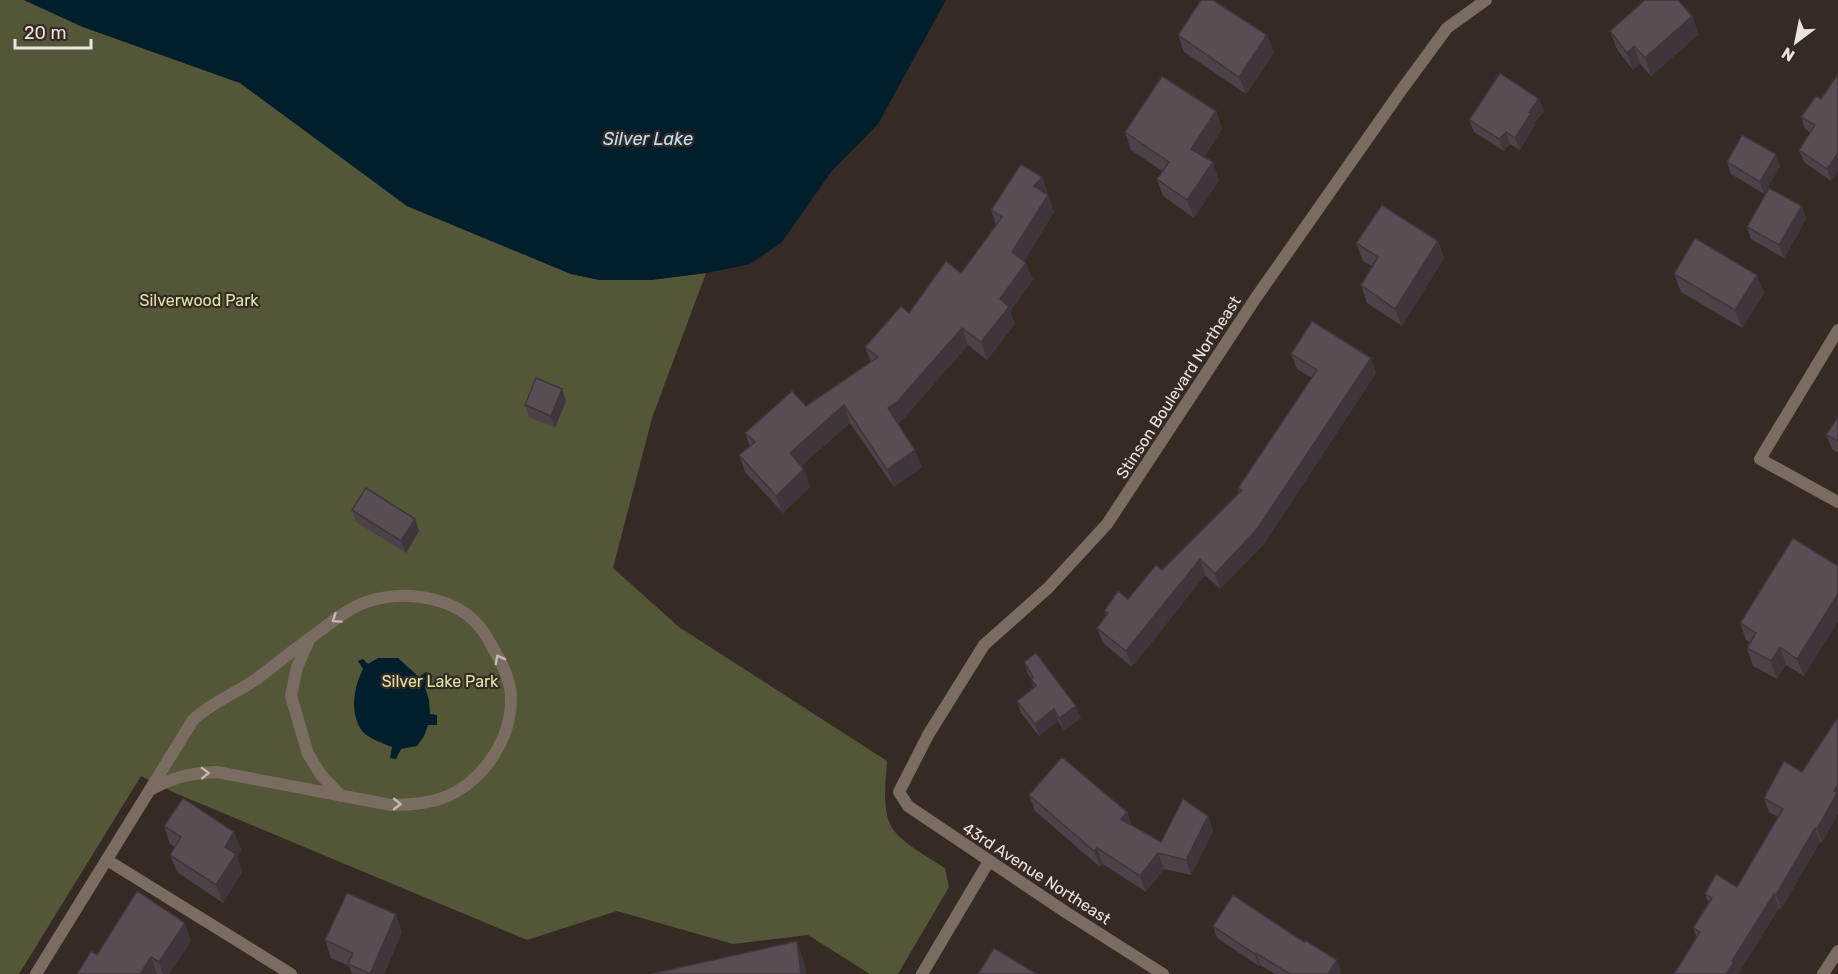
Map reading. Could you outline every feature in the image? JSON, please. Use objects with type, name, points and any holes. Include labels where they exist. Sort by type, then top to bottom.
[{"type":"street","name":"Stinson Boulevard Northeast","points":[[899,792],[928,735],[984,645],[1051,584],[1107,524],[1255,299],[1400,92],[1447,28],[1486,0]]},
{"type":"street","points":[[1838,330],[1760,459],[1838,502]]},
{"type":"street","points":[[36,974],[193,720],[203,710],[251,682],[338,617],[361,604],[388,596],[413,595],[441,602],[463,613],[482,629],[503,664],[510,688],[510,716],[501,742],[486,767],[469,783],[442,798],[417,804],[391,805],[217,772],[193,773],[171,779],[150,790]]},
{"type":"street","points":[[310,638],[297,668],[291,696],[308,754],[321,775],[341,796]]},
{"type":"street","name":"43rd Avenue Northeast","points":[[899,792],[908,806],[1067,913],[1163,974]]},
{"type":"street","points":[[106,860],[291,974]]},
{"type":"street","points":[[922,974],[989,861]]},
{"type":"street","points":[[1823,974],[1838,951]]},
{"type":"green space","points":[[0,0],[24,0],[83,27],[240,83],[407,206],[571,274],[600,280],[651,280],[706,273],[652,418],[613,568],[679,627],[887,761],[885,801],[890,824],[899,837],[945,868],[949,887],[898,974],[870,974],[808,935],[733,944],[617,911],[527,940],[175,793],[141,776],[19,974],[0,974]]},
{"type":"water","name":"Silver Lake","points":[[24,0],[946,0],[878,124],[831,172],[782,242],[750,264],[706,273],[651,280],[600,280],[571,274],[407,206],[240,83],[83,27]]},
{"type":"water","points":[[378,658],[398,658],[419,677],[426,672],[433,676],[425,687],[430,714],[437,715],[437,725],[428,725],[417,746],[401,749],[396,759],[390,758],[392,747],[374,740],[363,732],[355,713],[355,691],[363,669],[358,661],[363,659],[368,664]]},
{"type":"building","points":[[1201,0],[1213,0],[1267,35],[1239,77],[1178,35]]},
{"type":"building","points":[[1645,0],[1678,0],[1692,16],[1645,58],[1634,46],[1627,53],[1610,31]]},
{"type":"building","points":[[1500,73],[1539,99],[1515,138],[1506,132],[1499,139],[1469,120]]},
{"type":"building","points":[[1838,74],[1838,153],[1827,169],[1799,150],[1815,125],[1801,117],[1816,96],[1821,99]]},
{"type":"building","points":[[1162,76],[1216,111],[1191,149],[1213,162],[1187,200],[1157,179],[1169,162],[1125,132]]},
{"type":"building","points":[[1742,135],[1776,154],[1760,182],[1727,162]]},
{"type":"building","points":[[1021,164],[1042,177],[1034,186],[1048,195],[1012,252],[1026,263],[1000,299],[1009,307],[981,342],[962,328],[898,401],[888,408],[915,450],[887,470],[844,405],[790,453],[804,469],[776,496],[739,455],[755,442],[745,433],[792,391],[806,406],[878,357],[865,347],[901,306],[909,313],[946,261],[961,273],[1002,217],[991,210]]},
{"type":"building","points":[[1769,188],[1802,206],[1779,245],[1747,227]]},
{"type":"building","points":[[1382,205],[1438,241],[1395,309],[1361,285],[1378,257],[1356,243]]},
{"type":"building","points":[[1695,238],[1757,275],[1735,310],[1674,274]]},
{"type":"building","points":[[1312,321],[1371,358],[1257,529],[1215,574],[1200,559],[1126,651],[1097,628],[1108,613],[1104,611],[1118,591],[1128,599],[1156,565],[1162,570],[1242,490],[1238,488],[1317,370],[1291,354]]},
{"type":"building","points":[[536,378],[562,389],[551,416],[525,405]]},
{"type":"building","points":[[1838,417],[1838,441],[1826,435]]},
{"type":"building","points":[[366,488],[415,519],[401,541],[352,510]]},
{"type":"building","points":[[1793,538],[1838,566],[1838,594],[1797,659],[1780,647],[1771,661],[1747,648],[1756,633],[1740,623]]},
{"type":"building","points":[[1036,653],[1076,706],[1059,718],[1054,709],[1035,724],[1017,701],[1036,686],[1024,662]]},
{"type":"building","points":[[1838,717],[1838,784],[1834,791],[1837,793],[1776,895],[1774,894],[1732,961],[1734,962],[1726,974],[1674,974],[1700,932],[1693,928],[1712,898],[1705,894],[1716,874],[1737,887],[1783,809],[1764,798],[1784,761],[1802,772]]},
{"type":"building","points":[[1062,757],[1127,812],[1121,819],[1161,842],[1183,799],[1208,816],[1186,860],[1158,853],[1140,876],[1097,848],[1094,851],[1029,795]]},
{"type":"building","points":[[183,798],[234,832],[225,847],[236,854],[216,885],[170,855],[181,837],[164,826]]},
{"type":"building","points":[[137,891],[185,923],[159,962],[151,957],[140,974],[77,974],[91,951],[97,955]]},
{"type":"building","points":[[347,893],[396,914],[370,974],[348,964],[353,953],[325,940]]},
{"type":"building","points":[[1233,895],[1304,942],[1305,940],[1337,960],[1328,974],[1290,974],[1213,926]]},
{"type":"building","points":[[797,941],[801,974],[651,974]]},
{"type":"building","points":[[994,948],[1037,974],[978,974]]},
{"type":"park label","name":"Silverwood Park","points":[[199,300]]},
{"type":"park label","name":"Silver Lake Park","points":[[440,681]]}]
